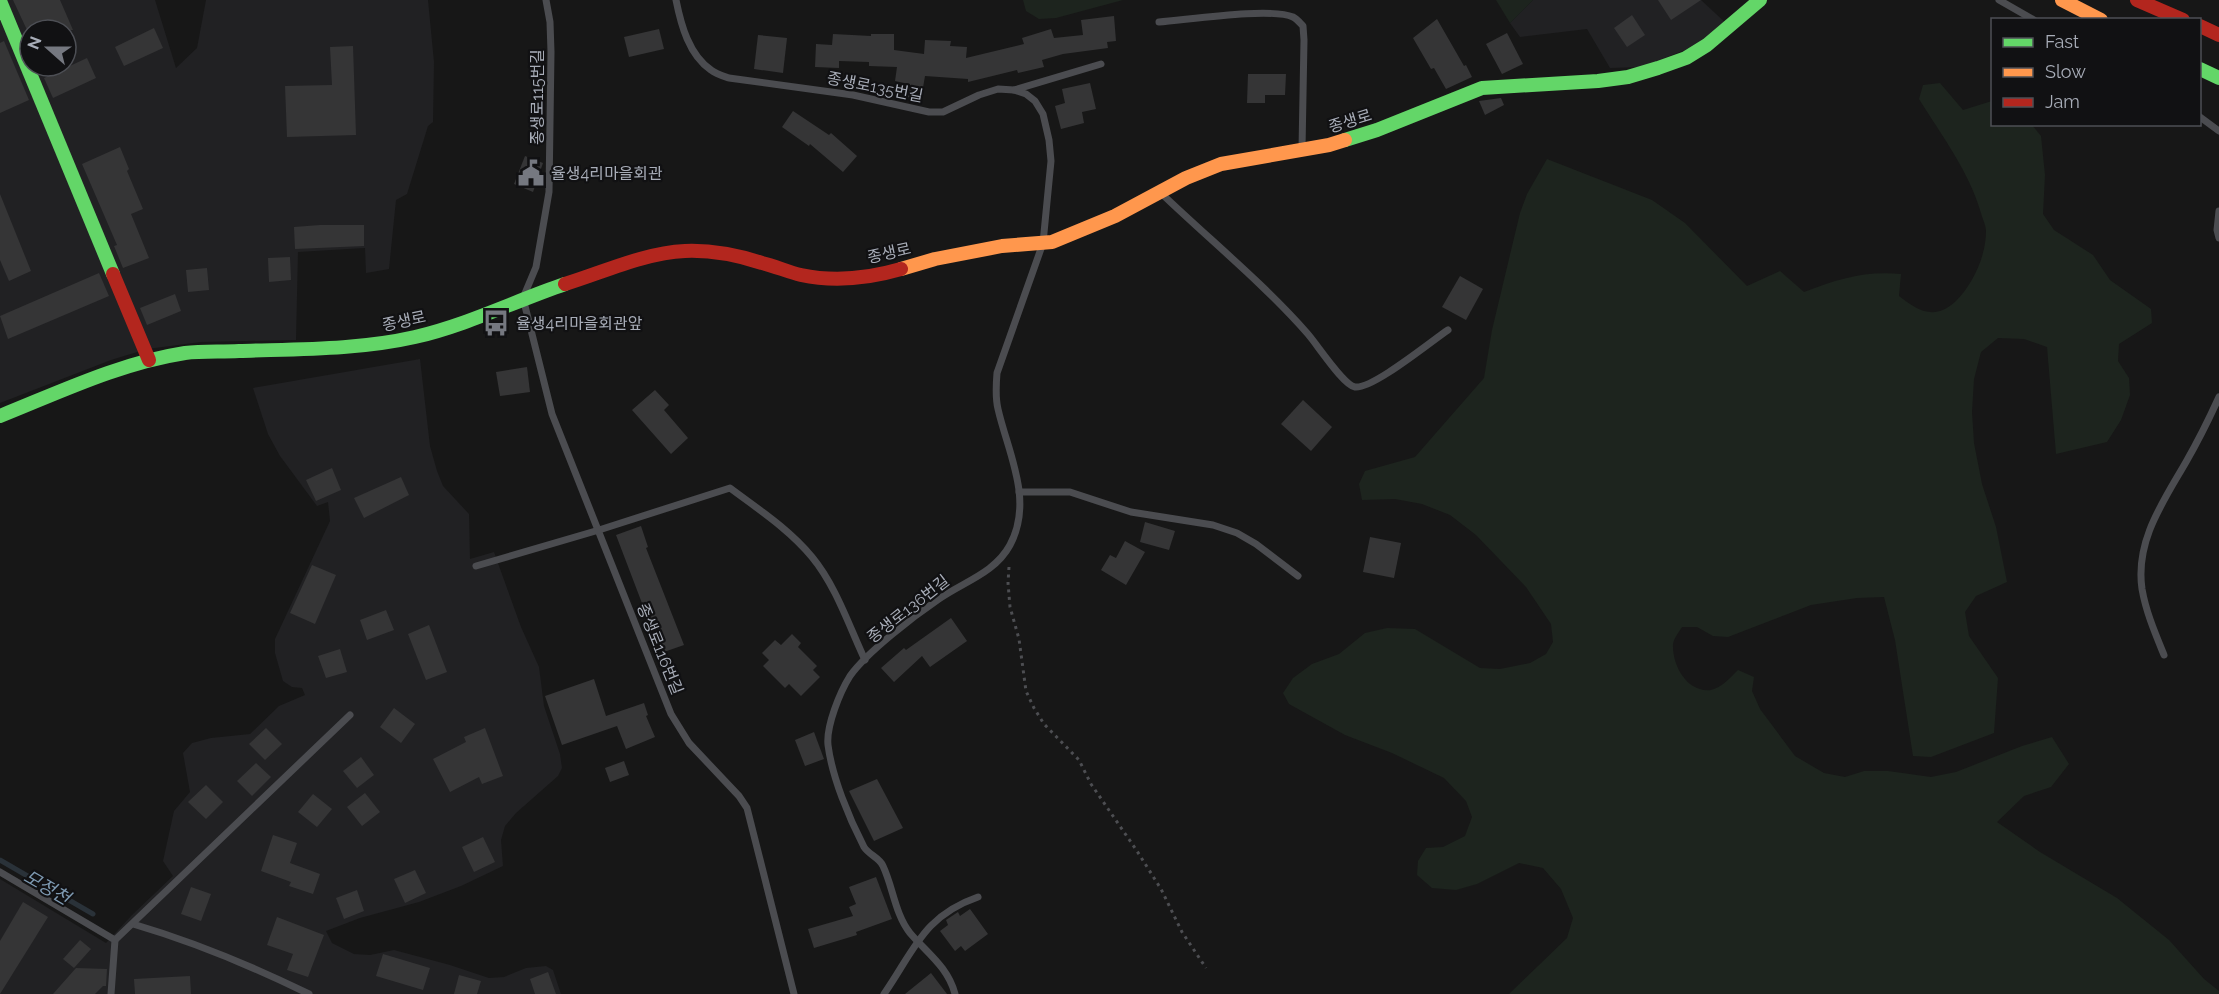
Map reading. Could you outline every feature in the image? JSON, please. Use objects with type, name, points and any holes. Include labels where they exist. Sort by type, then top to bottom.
[{"type":"main road","name":"종생로","points":[[0,416],[148,360],[188,353],[365,346],[415,337],[465,323],[523,298],[654,255],[685,250],[720,253],[760,262],[801,276],[841,279],[888,273],[935,259],[1002,246],[1052,242],[1115,216],[1186,178],[1221,164],[1329,145],[1377,130],[1482,88],[1598,81],[1628,77],[1658,68],[1686,58],[1707,45],[1760,0]]},
{"type":"main road","points":[[2062,0],[2097,18]]},
{"type":"main road","points":[[2137,0],[2178,18]]},
{"type":"main road","points":[[0,1],[148,360]]},
{"type":"main road","points":[[2201,27],[2219,35]]},
{"type":"main road","points":[[2201,70],[2219,78]]},
{"type":"lane","name":"종생로115번길","points":[[523,298],[536,267],[549,192],[551,52],[550,22],[546,0]]},
{"type":"lane","name":"종생로135번길","points":[[676,0],[689,43],[698,57],[711,70],[729,78],[853,95],[929,112],[943,111],[978,95],[998,89],[1014,90],[1101,64]]},
{"type":"lane","points":[[1999,0],[2030,18]]},
{"type":"lane","points":[[1159,22],[1278,14],[1294,17],[1303,26],[1304,40],[1302,149]]},
{"type":"lane","points":[[1014,90],[1026,94],[1035,101],[1042,114],[1049,140],[1050,184],[1043,243]]},
{"type":"lane","points":[[2201,118],[2219,131]]},
{"type":"lane","points":[[1160,192],[1284,307],[1310,335],[1344,381],[1353,387],[1364,387],[1386,374],[1448,330]]},
{"type":"lane","points":[[2219,211],[2217,230],[2219,238]]},
{"type":"lane","name":"종생로136번길","points":[[955,994],[953,985],[938,962],[909,932],[882,863],[866,850],[833,773],[828,742],[835,709],[850,676],[881,644],[937,599],[985,572],[998,562],[1010,544],[1021,503],[1018,476],[998,407],[997,373],[1043,243]]},
{"type":"lane","name":"종생로116번길","points":[[523,298],[552,414],[671,714],[689,743],[739,796],[747,808],[794,994]]},
{"type":"lane","points":[[2164,655],[2148,615],[2142,588],[2143,549],[2150,524],[2202,433],[2219,397]]},
{"type":"lane","points":[[476,566],[730,488],[768,516],[812,558],[827,580],[865,660]]},
{"type":"lane","points":[[1019,492],[1070,492],[1131,512],[1213,525],[1237,533],[1256,544],[1298,576]]},
{"type":"lane","points":[[111,994],[115,940],[350,715]]},
{"type":"lane","points":[[0,872],[115,940]]},
{"type":"lane","points":[[884,994],[917,940],[957,904],[978,897]]},
{"type":"lane","points":[[132,924],[180,938],[261,971],[309,994]]},
{"type":"path","points":[[1010,544],[1008,583],[1010,607],[1019,639],[1026,691],[1044,724],[1079,760],[1091,784],[1149,870],[1182,932],[1206,968]]},
{"type":"shaded area","points":[[0,0],[155,0],[176,68],[197,48],[206,0],[428,0],[434,62],[433,122],[428,126],[407,194],[396,200],[389,269],[366,273],[365,248],[298,252],[296,340],[201,342],[147,349],[111,360],[0,403]]},
{"type":"shaded area","points":[[1023,0],[1123,0],[1056,18],[1039,19],[1026,11]]},
{"type":"shaded area","points":[[1496,0],[1533,0],[1510,23]]},
{"type":"shaded area","points":[[1533,0],[1701,0],[1729,26],[1711,40],[1641,67],[1610,68],[1587,29],[1520,37],[1510,23]]},
{"type":"shaded area","points":[[1940,83],[1963,110],[1991,101],[1991,126],[2033,126],[2041,136],[2045,175],[2043,214],[2054,230],[2093,255],[2110,280],[2151,309],[2152,323],[2119,344],[2118,361],[2129,378],[2130,395],[2121,420],[2107,442],[2056,454],[2047,347],[2024,339],[1998,338],[1981,352],[1974,379],[1972,412],[1974,443],[1982,484],[1996,527],[2007,582],[1976,596],[1965,612],[1969,636],[1998,678],[1994,733],[1931,757],[1913,756],[1895,640],[1884,597],[1857,598],[1811,605],[1728,637],[1713,636],[1697,627],[1682,627],[1673,644],[1675,660],[1678,669],[1688,682],[1702,690],[1718,687],[1738,670],[1754,677],[1752,691],[1760,709],[1795,756],[1824,773],[1845,777],[1864,771],[1888,771],[1931,777],[1956,772],[2022,746],[2052,737],[2069,764],[2051,787],[2024,796],[1997,822],[2040,852],[2117,898],[2169,940],[2204,979],[2219,991],[2219,994],[1509,994],[1567,938],[1573,918],[1561,889],[1543,868],[1519,863],[1477,884],[1456,890],[1432,888],[1417,875],[1418,861],[1426,848],[1443,847],[1465,836],[1472,817],[1466,801],[1444,778],[1392,753],[1345,735],[1289,704],[1283,693],[1293,678],[1312,664],[1339,654],[1365,633],[1387,628],[1415,629],[1480,668],[1500,669],[1530,663],[1546,654],[1553,642],[1551,624],[1526,587],[1476,535],[1450,515],[1422,504],[1395,499],[1362,500],[1359,484],[1365,471],[1415,457],[1484,378],[1492,330],[1520,213],[1527,194],[1547,159],[1652,200],[1685,223],[1747,286],[1780,271],[1804,292],[1851,277],[1887,273],[1901,274],[1899,296],[1906,301],[1927,312],[1941,311],[1948,307],[1956,301],[1973,278],[1984,250],[1986,231],[1976,198],[1962,168],[1919,99],[1923,85]]},
{"type":"shaded area","points":[[420,359],[430,446],[437,471],[443,486],[469,514],[470,559],[494,552],[521,627],[539,667],[544,706],[560,754],[562,768],[558,776],[516,813],[505,826],[501,840],[503,866],[461,886],[419,902],[360,918],[326,931],[332,943],[354,954],[370,955],[394,950],[489,978],[504,977],[526,968],[546,966],[553,970],[561,994],[0,994],[0,879],[106,943],[173,876],[163,861],[174,811],[190,792],[183,753],[192,743],[211,738],[250,734],[279,706],[305,695],[302,688],[292,687],[283,681],[275,653],[275,639],[330,521],[328,502],[317,506],[280,456],[268,434],[253,388]]},
{"type":"building","points":[[13,0],[60,0],[68,18],[21,18]]},
{"type":"building","points":[[1658,0],[1701,0],[1671,20]]},
{"type":"building","points":[[1632,15],[1645,35],[1627,47],[1614,28]]},
{"type":"building","points":[[1114,16],[1116,41],[1107,42],[1108,48],[1063,54],[1042,60],[1044,67],[1018,73],[1017,70],[968,82],[968,79],[925,76],[921,99],[907,97],[909,84],[895,81],[897,67],[869,66],[869,62],[839,61],[839,68],[815,67],[816,44],[832,45],[833,34],[871,36],[871,34],[894,34],[894,50],[924,54],[925,40],[951,41],[950,46],[967,47],[966,58],[1024,44],[1022,38],[1051,29],[1054,38],[1083,35],[1081,20]]},
{"type":"building","points":[[1437,19],[1472,77],[1446,89],[1413,38]]},
{"type":"building","points":[[154,28],[163,48],[124,66],[115,47]]},
{"type":"building","points":[[659,29],[664,49],[629,57],[624,37]]},
{"type":"building","points":[[1507,33],[1523,64],[1502,74],[1486,44]]},
{"type":"building","points":[[758,35],[787,38],[783,73],[754,69]]},
{"type":"building","points":[[4,41],[29,100],[0,113],[0,43]]},
{"type":"building","points":[[353,46],[356,135],[287,137],[285,86],[332,85],[330,47]]},
{"type":"building","points":[[87,58],[96,78],[53,98],[44,78],[78,78],[78,62]]},
{"type":"building","points":[[1248,74],[1286,74],[1285,95],[1265,95],[1265,103],[1247,103]]},
{"type":"building","points":[[1090,83],[1096,109],[1082,112],[1084,123],[1061,129],[1055,106],[1065,103],[1062,89]]},
{"type":"building","points":[[1501,98],[1504,105],[1485,115],[1479,101]]},
{"type":"building","points":[[793,111],[829,135],[831,133],[857,156],[843,172],[810,144],[809,146],[782,127]]},
{"type":"building","points":[[120,147],[143,209],[131,214],[149,258],[123,268],[114,246],[117,245],[82,164]]},
{"type":"building","name":"율생4리마을회관","points":[[525,156],[543,163],[533,192],[514,184]]},
{"type":"building","points":[[0,194],[31,271],[9,281],[0,260]]},
{"type":"building","points":[[364,225],[364,246],[295,249],[294,227]]},
{"type":"building","points":[[290,257],[291,280],[269,282],[268,258]]},
{"type":"building","points":[[207,268],[209,290],[188,292],[186,270]]},
{"type":"building","points":[[99,273],[109,296],[8,339],[0,316]]},
{"type":"building","points":[[1460,276],[1483,289],[1466,320],[1442,307]]},
{"type":"building","points":[[175,294],[181,311],[147,325],[140,308]]},
{"type":"building","points":[[527,367],[530,392],[500,396],[496,372]]},
{"type":"building","points":[[655,390],[669,405],[664,410],[688,438],[671,454],[632,410]]},
{"type":"building","points":[[1303,400],[1332,427],[1311,451],[1281,424]]},
{"type":"building","points":[[332,468],[341,490],[316,501],[306,480]]},
{"type":"building","points":[[401,477],[409,495],[364,518],[354,498]]},
{"type":"building","points":[[1145,522],[1175,531],[1169,550],[1140,542]]},
{"type":"building","points":[[641,526],[648,547],[646,548],[684,645],[661,653],[616,535]]},
{"type":"building","points":[[1370,537],[1401,543],[1394,578],[1363,572]]},
{"type":"building","points":[[1125,541],[1145,552],[1126,585],[1101,570],[1110,555],[1116,558]]},
{"type":"building","points":[[312,565],[336,575],[315,624],[290,613]]},
{"type":"building","points":[[386,610],[394,630],[367,640],[360,620]]},
{"type":"building","points":[[951,618],[967,641],[930,667],[922,656],[894,682],[881,668],[904,648],[906,650]]},
{"type":"building","points":[[429,625],[447,672],[426,680],[408,634]]},
{"type":"building","points":[[792,634],[801,643],[798,647],[817,666],[813,670],[820,677],[801,696],[789,684],[785,688],[763,666],[769,660],[762,653],[775,640],[781,645]]},
{"type":"building","points":[[340,649],[347,672],[326,678],[318,656]]},
{"type":"building","points":[[594,679],[606,716],[644,703],[648,715],[646,716],[655,737],[626,749],[617,726],[562,745],[545,696]]},
{"type":"building","points":[[394,708],[415,724],[401,743],[380,727]]},
{"type":"building","points":[[266,728],[282,744],[265,760],[249,744]]},
{"type":"building","points":[[485,728],[503,776],[482,784],[479,777],[450,792],[433,759],[466,742],[464,737]]},
{"type":"building","points":[[814,732],[824,759],[805,766],[795,740]]},
{"type":"building","points":[[361,757],[374,775],[357,788],[343,771]]},
{"type":"building","points":[[624,761],[629,775],[610,782],[605,768]]},
{"type":"building","points":[[256,763],[271,777],[252,796],[237,781]]},
{"type":"building","points":[[877,779],[903,828],[874,841],[849,791]]},
{"type":"building","points":[[206,785],[223,802],[206,819],[188,802]]},
{"type":"building","points":[[365,793],[380,812],[362,826],[347,807]]},
{"type":"building","points":[[313,794],[332,809],[317,827],[298,812]]},
{"type":"building","points":[[273,835],[297,843],[290,863],[320,874],[313,894],[289,886],[291,882],[261,871]]},
{"type":"building","points":[[483,837],[495,862],[474,872],[462,847]]},
{"type":"building","points":[[415,870],[426,893],[405,903],[394,879]]},
{"type":"building","points":[[876,877],[892,919],[856,932],[857,935],[814,948],[808,929],[853,916],[849,907],[856,904],[849,887]]},
{"type":"building","points":[[191,887],[211,894],[201,921],[181,914]]},
{"type":"building","points":[[357,890],[364,911],[344,919],[336,898]]},
{"type":"building","points":[[23,902],[48,917],[0,994],[0,941]]},
{"type":"building","points":[[970,909],[988,934],[965,951],[961,946],[955,951],[940,931],[948,925],[946,920],[958,912],[960,916]]},
{"type":"building","points":[[277,917],[324,935],[308,977],[287,970],[293,954],[267,945]]},
{"type":"building","points":[[80,940],[91,949],[74,968],[63,959]]},
{"type":"building","points":[[383,954],[430,968],[423,990],[376,976]]},
{"type":"building","points":[[76,968],[107,969],[106,986],[95,994],[53,994]]},
{"type":"building","points":[[548,972],[556,994],[535,994],[530,979]]},
{"type":"building","points":[[931,973],[947,994],[905,994]]},
{"type":"building","points":[[459,975],[481,981],[477,994],[454,994]]},
{"type":"building","points":[[190,976],[191,994],[135,994],[134,979]]},
{"type":"waterway","name":"모정천","points":[[0,860],[93,914]]},
{"type":"traffic: fast","points":[[1345,140],[1377,130],[1482,88],[1598,81],[1628,77],[1658,68],[1686,58],[1707,45],[1760,0]]},
{"type":"traffic: fast","points":[[0,1],[113,274]]},
{"type":"traffic: fast","points":[[2201,69],[2219,78]]},
{"type":"traffic: fast","points":[[0,416],[91,379],[161,358],[191,352],[328,348],[415,337],[453,326],[565,284]]},
{"type":"traffic: slow","points":[[2062,0],[2097,18]]},
{"type":"traffic: slow","points":[[901,269],[935,259],[1002,246],[1052,242],[1115,216],[1186,178],[1221,164],[1329,145],[1345,140]]},
{"type":"traffic: jam","points":[[2137,0],[2178,18]]},
{"type":"traffic: jam","points":[[2201,26],[2219,35]]},
{"type":"traffic: jam","points":[[565,284],[639,259],[685,251],[733,255],[814,277],[839,279],[864,277],[901,269]]},
{"type":"traffic: jam","points":[[113,274],[149,360]]},
{"type":"place","name":"율생4리마을회관","points":[[531,173]]},
{"type":"place","name":"율생4리마을회관앞","points":[[496,323]]}]
